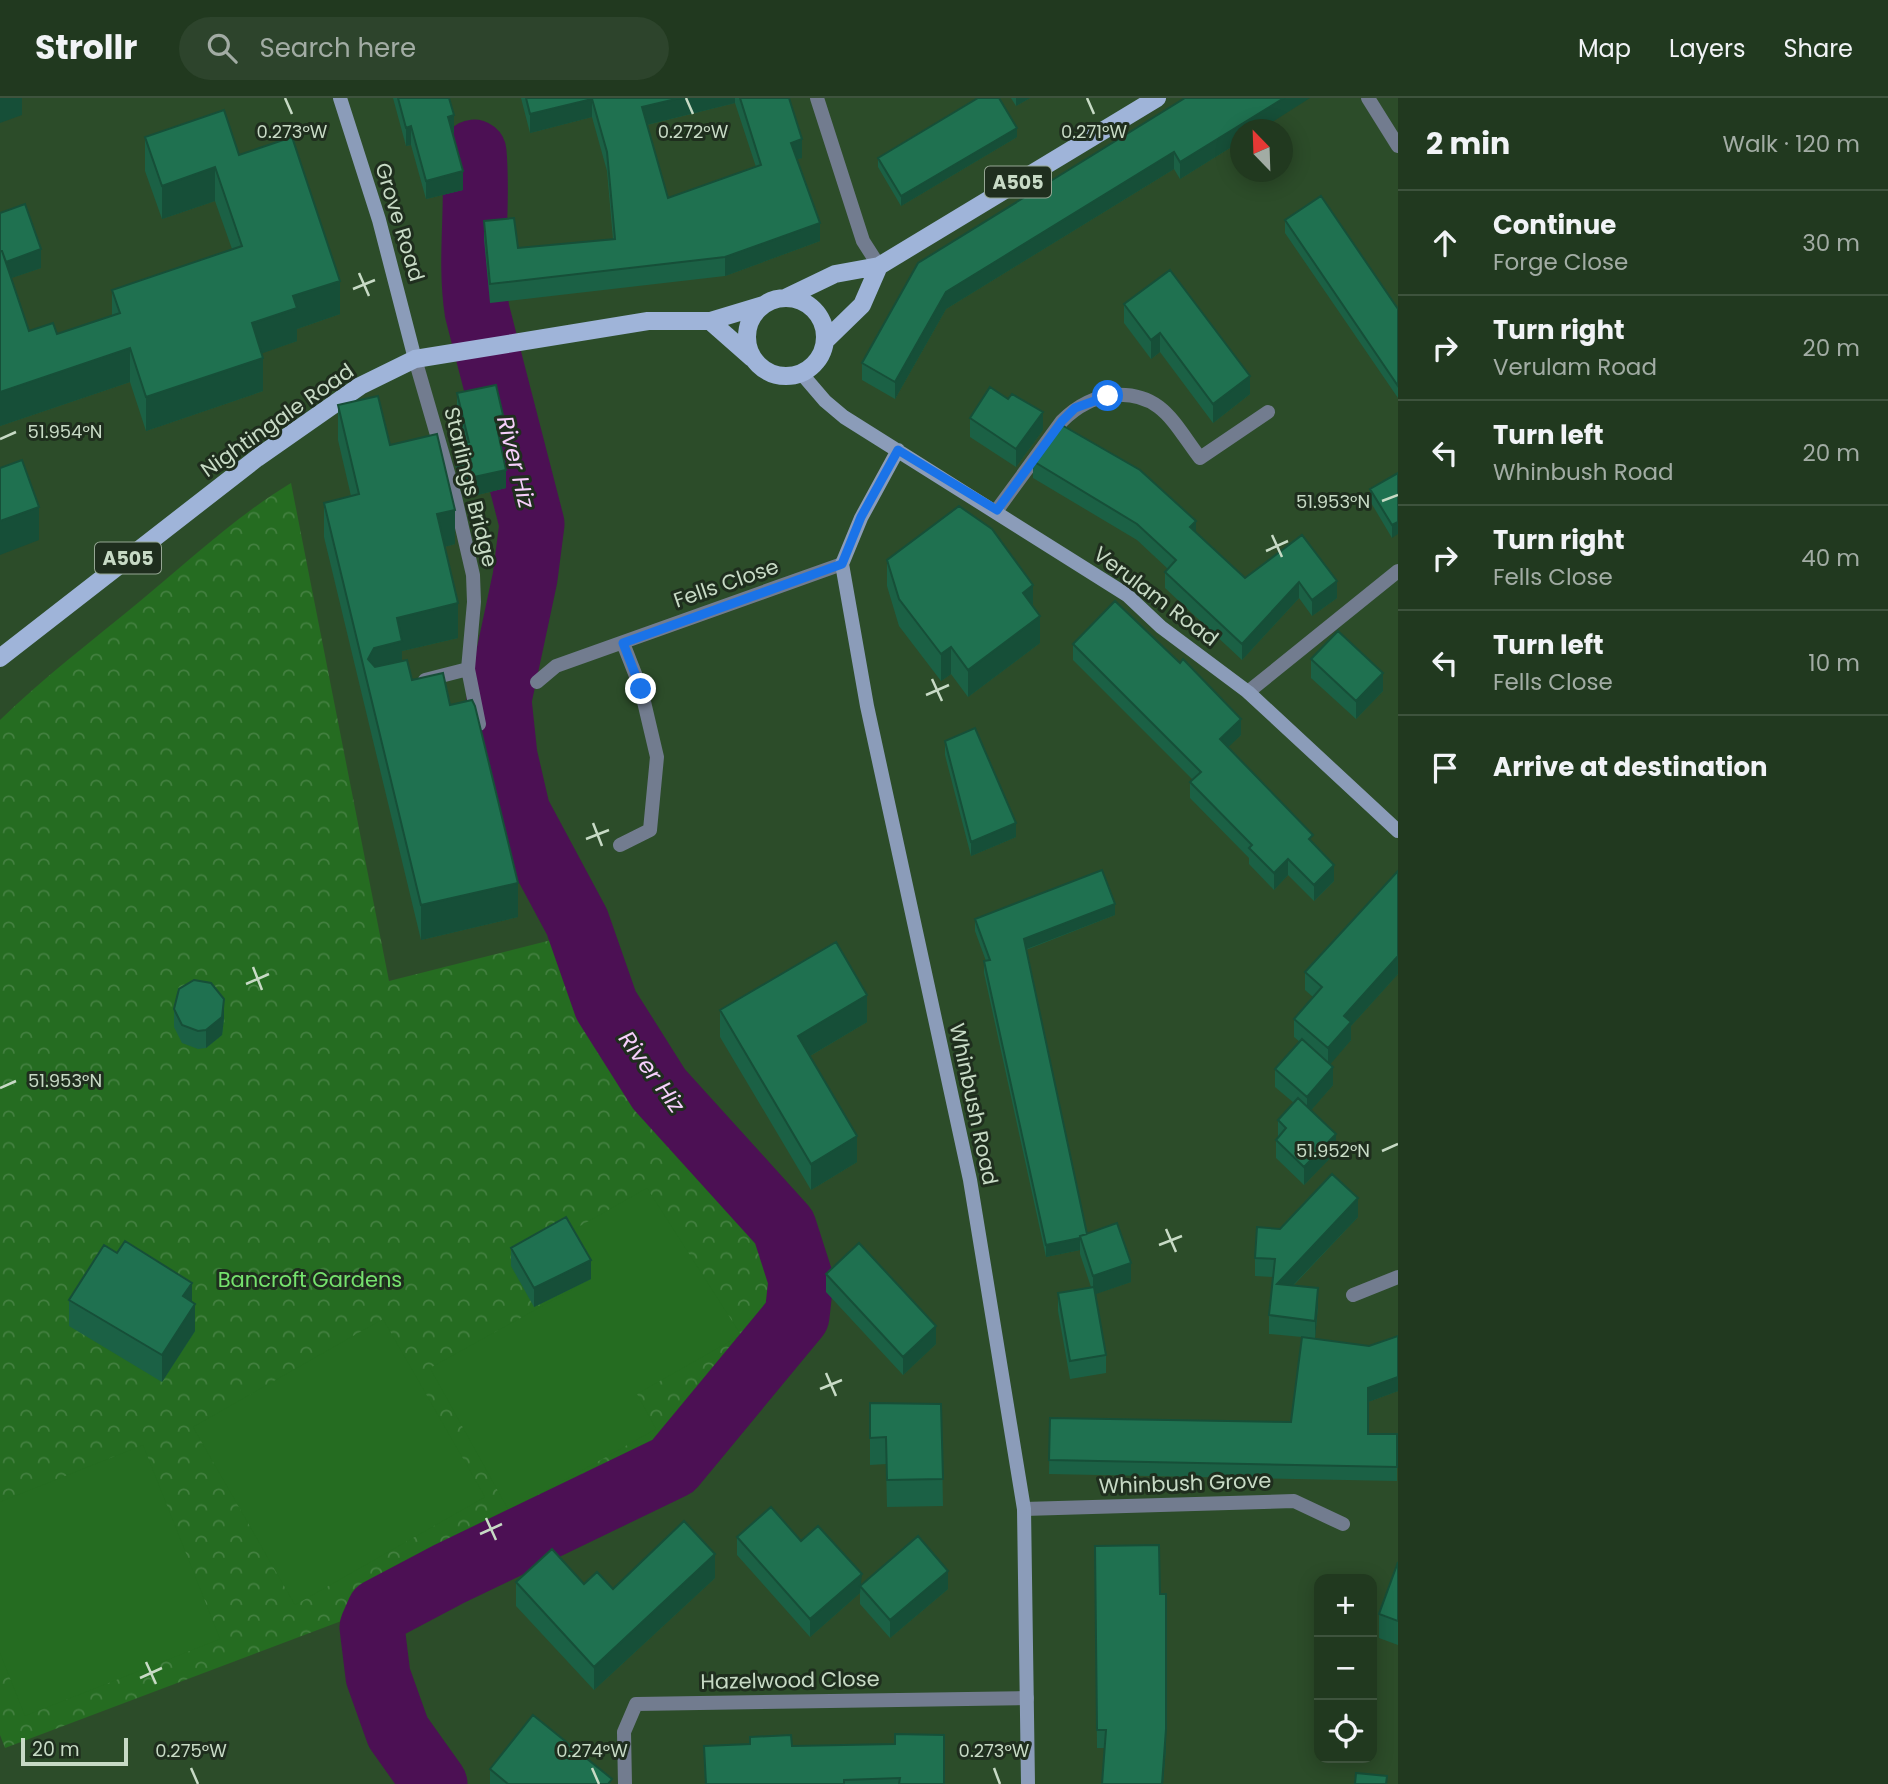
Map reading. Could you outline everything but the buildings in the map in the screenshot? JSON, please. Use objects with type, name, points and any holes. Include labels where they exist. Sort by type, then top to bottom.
[{"type":"main road","name":"A505","points":[[785,298],[835,274],[878,267],[1157,98]]},
{"type":"main road","points":[[710,321],[773,374],[786,376],[801,373],[814,363],[825,341],[862,305],[878,267]]},
{"type":"main road","points":[[754,359],[747,341],[753,314],[763,305],[785,298],[802,301],[814,309],[824,326],[825,341]]},
{"type":"main road","name":"Nightingale Road","points":[[0,658],[257,458],[360,386],[415,359],[648,321],[710,321],[763,305]]},
{"type":"street","name":"Grove Road","points":[[340,98],[379,220],[415,359]]},
{"type":"street","points":[[817,98],[863,241],[878,267]]},
{"type":"street","points":[[1368,98],[1398,146]]},
{"type":"street","name":"Starlings Bridge","points":[[415,359],[455,497],[473,575],[474,603],[468,669],[481,733]]},
{"type":"street","name":"Verulam Road","points":[[801,373],[825,401],[844,417],[997,510],[1127,595],[1161,627],[1248,692],[1398,831]]},
{"type":"street","points":[[997,510],[1062,421],[1075,408],[1091,400],[1130,394],[1145,396],[1167,414],[1200,458],[1268,412]]},
{"type":"street","points":[[842,564],[861,517],[898,450]]},
{"type":"street","name":"Fells Close","points":[[537,682],[556,666],[842,564]]},
{"type":"street","name":"Whinbush Road","points":[[842,564],[867,706],[970,1180],[1024,1509],[1028,1784]]},
{"type":"street","points":[[1248,692],[1398,571]]},
{"type":"street","points":[[620,845],[650,830],[657,757],[641,689],[623,643]]},
{"type":"street","points":[[416,682],[468,669]]},
{"type":"street","points":[[1353,1295],[1398,1278]]},
{"type":"street","name":"Whinbush Grove","points":[[1024,1509],[1294,1502],[1343,1524]]},
{"type":"street","name":"Hazelwood Close","points":[[625,1784],[624,1732],[636,1704],[1027,1698]]},
{"type":"green space","name":"Bancroft Gardens","points":[[291,483],[389,981],[567,936],[593,1022],[647,1102],[773,1224],[785,1304],[727,1354],[698,1403],[667,1440],[503,1522],[344,1620],[5,1748],[0,1735],[0,720],[51,674],[213,540]]},
{"type":"green space","points":[[647,1188],[741,1335],[637,1394],[656,1429],[509,1511],[430,1368],[591,1279],[566,1234]]},
{"type":"green space","points":[[383,1319],[485,1497],[295,1605],[193,1427]]},
{"type":"green space","points":[[143,1445],[220,1639],[25,1716],[0,1653],[0,1502]]},
{"type":"waterway","name":"River Hiz","points":[[435,1784],[398,1732],[378,1676],[372,1627],[379,1611],[449,1574],[673,1466],[797,1316],[801,1280],[784,1227],[659,1089],[606,1005],[577,922],[518,812],[505,756],[499,700],[525,578],[532,524],[477,311],[474,271],[474,152]]},
{"type":"route","points":[[641,689],[623,643],[842,564],[861,517],[898,450],[997,510],[1062,421],[1075,408],[1108,396]]}]
